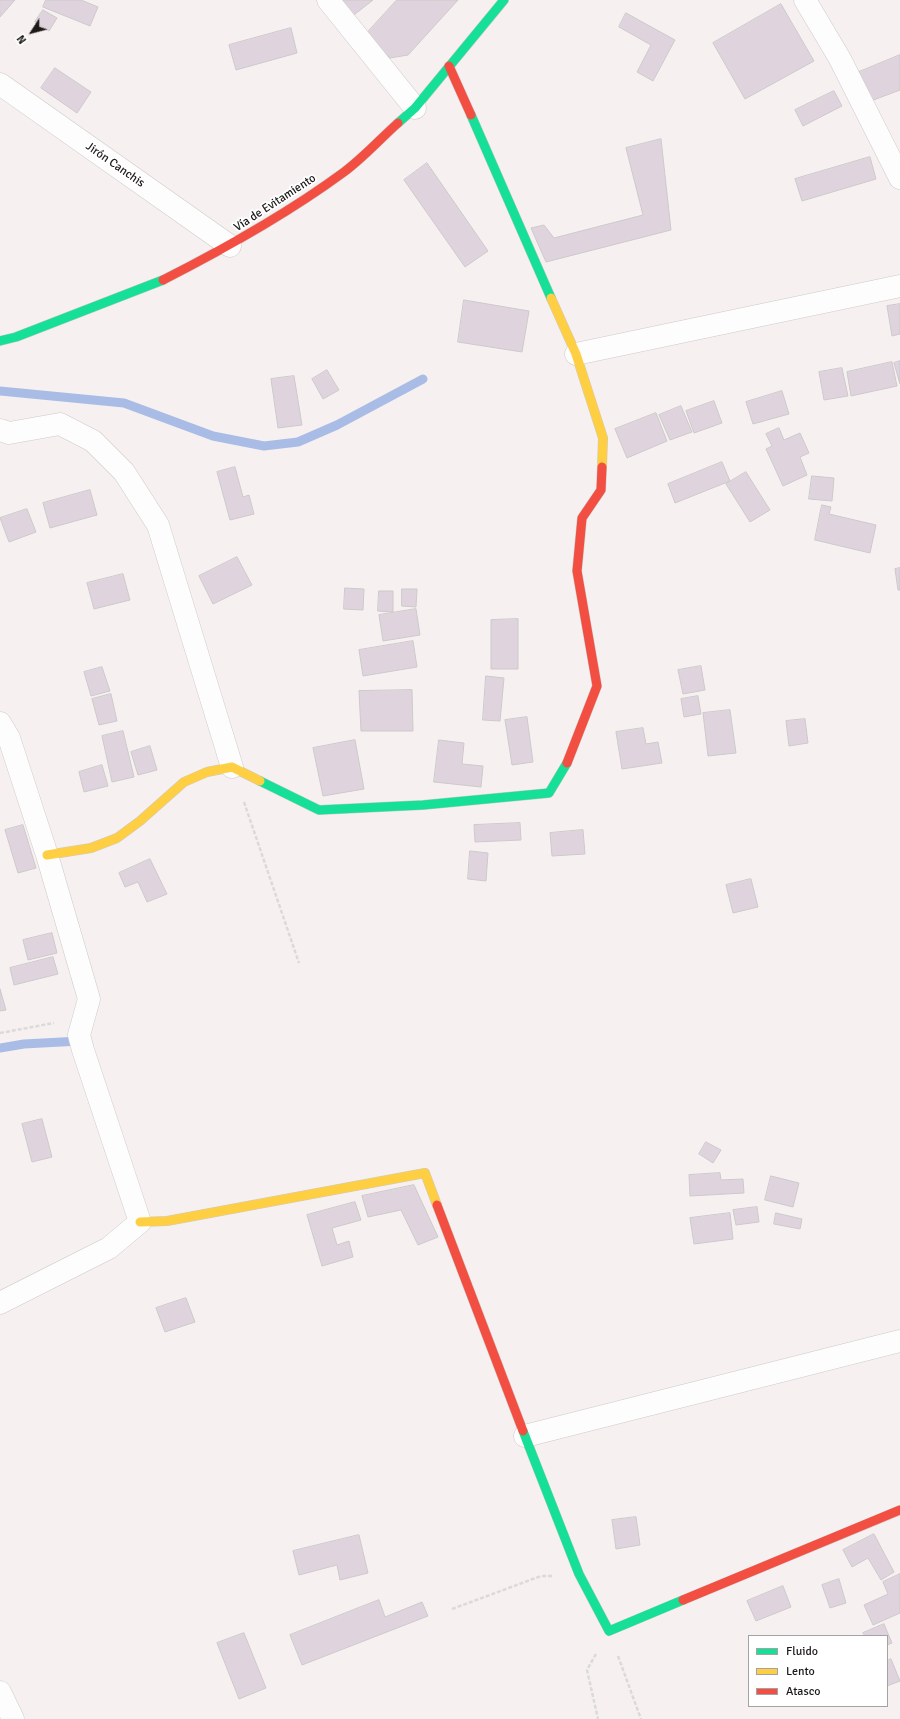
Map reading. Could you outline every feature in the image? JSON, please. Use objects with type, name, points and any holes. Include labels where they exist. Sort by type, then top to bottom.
[{"type":"main road","name":"Vía de Evitamiento","points":[[0,341],[16,337],[153,285],[230,246],[296,206],[345,171],[415,108],[504,0]]},
{"type":"main road","points":[[47,855],[91,848],[117,838],[140,821],[184,782],[207,772],[232,767],[319,810],[422,805],[548,793],[571,757],[597,686],[577,572],[582,518],[601,490],[602,438],[576,354],[449,66]]},
{"type":"main road","points":[[140,1222],[167,1221],[425,1173],[524,1436],[579,1574],[609,1631],[900,1510]]},
{"type":"street","points":[[328,0],[415,108]]},
{"type":"street","points":[[805,0],[840,59],[900,178]]},
{"type":"street","name":"Jirón Canchis","points":[[0,84],[230,246]]},
{"type":"street","points":[[576,354],[900,286]]},
{"type":"street","points":[[0,430],[9,433],[60,424],[93,441],[124,472],[158,525],[232,767]]},
{"type":"street","points":[[0,723],[9,738],[47,855],[89,999],[81,1034],[140,1222],[109,1248],[0,1303]]},
{"type":"street","points":[[524,1436],[900,1342]]},
{"type":"street","points":[[0,1692],[13,1719]]},
{"type":"path","points":[[232,767],[298,963]]},
{"type":"path","points":[[0,1033],[81,1034]]},
{"type":"path","points":[[452,1609],[540,1576],[579,1574]]},
{"type":"path","points":[[598,1719],[587,1670],[609,1631]]},
{"type":"path","points":[[609,1631],[641,1719]]},
{"type":"building","points":[[0,0],[15,0],[0,17]]},
{"type":"building","points":[[46,0],[81,0],[98,7],[90,26],[43,7]]},
{"type":"building","points":[[336,0],[373,0],[350,18]]},
{"type":"building","points":[[397,0],[458,0],[408,55],[390,58],[366,34]]},
{"type":"building","points":[[781,4],[814,61],[745,99],[713,43]]},
{"type":"building","points":[[43,10],[57,18],[49,31],[35,22]]},
{"type":"building","points":[[626,13],[675,40],[653,81],[637,72],[651,45],[619,27]]},
{"type":"building","points":[[291,28],[297,53],[236,70],[229,45]]},
{"type":"building","points":[[900,55],[900,90],[871,101],[859,72]]},
{"type":"building","points":[[55,68],[91,92],[77,113],[41,88]]},
{"type":"building","points":[[834,91],[842,106],[803,126],[795,110]]},
{"type":"building","points":[[661,139],[671,230],[546,262],[531,228],[544,225],[554,238],[643,215],[626,148]]},
{"type":"building","points":[[870,157],[876,179],[802,201],[795,179]]},
{"type":"building","points":[[427,163],[488,251],[465,267],[404,180]]},
{"type":"building","points":[[464,300],[529,311],[522,352],[458,342]]},
{"type":"building","points":[[900,304],[900,334],[892,336],[887,306]]},
{"type":"building","points":[[900,361],[900,384],[894,363]]},
{"type":"building","points":[[892,362],[897,386],[851,396],[847,372]]},
{"type":"building","points":[[842,368],[848,396],[824,400],[819,372]]},
{"type":"building","points":[[327,370],[339,390],[323,399],[312,379]]},
{"type":"building","points":[[294,376],[302,425],[278,428],[271,379]]},
{"type":"building","points":[[782,391],[789,414],[753,424],[746,402]]},
{"type":"building","points":[[714,401],[722,423],[694,433],[686,411]]},
{"type":"building","points":[[681,406],[692,432],[670,440],[659,415]]},
{"type":"building","points":[[656,413],[667,441],[627,458],[615,429]]},
{"type":"building","points":[[779,428],[784,440],[800,433],[809,453],[800,457],[807,475],[783,486],[766,449],[772,446],[766,434]]},
{"type":"building","points":[[722,462],[730,481],[675,503],[668,484]]},
{"type":"building","points":[[235,467],[243,497],[249,495],[254,514],[230,520],[217,472]]},
{"type":"building","points":[[746,472],[770,510],[750,522],[726,484]]},
{"type":"building","points":[[812,476],[834,478],[832,501],[809,499]]},
{"type":"building","points":[[90,490],[97,515],[50,528],[43,503]]},
{"type":"building","points":[[822,505],[831,507],[829,514],[876,525],[870,553],[815,540]]},
{"type":"building","points":[[27,509],[36,532],[9,542],[0,518]]},
{"type":"building","points":[[237,557],[252,585],[213,604],[199,576]]},
{"type":"building","points":[[900,568],[900,590],[898,590],[895,569]]},
{"type":"building","points":[[123,574],[130,600],[94,609],[87,583]]},
{"type":"building","points":[[345,588],[364,589],[363,610],[344,609]]},
{"type":"building","points":[[402,589],[417,589],[416,607],[402,606]]},
{"type":"building","points":[[379,591],[393,591],[393,612],[378,611]]},
{"type":"building","points":[[416,609],[420,635],[383,641],[379,615]]},
{"type":"building","points":[[518,619],[518,669],[491,669],[491,620]]},
{"type":"building","points":[[413,641],[417,667],[363,676],[359,650]]},
{"type":"building","points":[[701,666],[705,690],[683,694],[678,670]]},
{"type":"building","points":[[102,667],[110,691],[91,696],[84,672]]},
{"type":"building","points":[[486,676],[504,678],[500,721],[483,720]]},
{"type":"building","points":[[412,690],[413,731],[361,731],[359,691]]},
{"type":"building","points":[[111,694],[117,721],[99,725],[92,699]]},
{"type":"building","points":[[698,696],[701,714],[684,717],[681,699]]},
{"type":"building","points":[[730,710],[736,753],[708,756],[703,713]]},
{"type":"building","points":[[527,717],[533,762],[512,765],[505,720]]},
{"type":"building","points":[[805,719],[808,743],[789,746],[786,721]]},
{"type":"building","points":[[643,728],[646,744],[658,742],[662,763],[622,769],[616,732]]},
{"type":"building","points":[[123,731],[134,777],[112,782],[102,736]]},
{"type":"building","points":[[355,740],[364,789],[323,796],[313,748]]},
{"type":"building","points":[[439,740],[464,743],[462,764],[483,766],[481,787],[434,782]]},
{"type":"building","points":[[150,746],[157,770],[138,775],[131,752]]},
{"type":"building","points":[[102,765],[108,786],[84,792],[79,772]]},
{"type":"building","points":[[520,823],[521,840],[475,842],[474,825]]},
{"type":"building","points":[[23,825],[36,868],[18,873],[5,830]]},
{"type":"building","points":[[583,830],[585,854],[552,856],[550,833]]},
{"type":"building","points":[[470,851],[488,853],[486,881],[468,879]]},
{"type":"building","points":[[150,859],[167,894],[147,902],[138,882],[125,887],[119,873]]},
{"type":"building","points":[[751,879],[758,907],[733,913],[726,885]]},
{"type":"building","points":[[52,933],[57,953],[28,960],[23,940]]},
{"type":"building","points":[[53,957],[58,974],[14,985],[10,968]]},
{"type":"building","points":[[0,989],[6,1010],[0,1011]]},
{"type":"building","points":[[42,1119],[52,1157],[32,1162],[22,1124]]},
{"type":"building","points":[[706,1142],[721,1150],[713,1163],[699,1154]]},
{"type":"building","points":[[720,1173],[721,1180],[743,1179],[744,1193],[690,1196],[689,1175]]},
{"type":"building","points":[[771,1176],[799,1183],[793,1207],[765,1200]]},
{"type":"building","points":[[414,1185],[438,1237],[418,1245],[401,1210],[368,1217],[362,1196]]},
{"type":"building","points":[[355,1202],[361,1220],[332,1228],[337,1245],[349,1241],[353,1257],[322,1266],[307,1215]]},
{"type":"building","points":[[757,1207],[759,1222],[736,1225],[733,1210]]},
{"type":"building","points":[[730,1213],[733,1239],[694,1244],[690,1218]]},
{"type":"building","points":[[776,1213],[802,1219],[800,1229],[774,1224]]},
{"type":"building","points":[[186,1298],[195,1322],[165,1332],[156,1308]]},
{"type":"building","points":[[636,1517],[640,1545],[616,1549],[612,1520]]},
{"type":"building","points":[[874,1534],[894,1572],[881,1580],[868,1558],[852,1567],[843,1550]]},
{"type":"building","points":[[359,1535],[368,1573],[340,1580],[337,1565],[299,1575],[293,1551]]},
{"type":"building","points":[[900,1574],[900,1613],[873,1625],[864,1605],[888,1594],[883,1582]]},
{"type":"building","points":[[839,1579],[846,1603],[830,1608],[822,1585]]},
{"type":"building","points":[[783,1586],[791,1607],[756,1621],[747,1601]]},
{"type":"building","points":[[379,1600],[385,1617],[422,1602],[428,1616],[302,1665],[290,1635]]},
{"type":"building","points":[[884,1624],[892,1643],[888,1645],[888,1635],[864,1635],[863,1633]]},
{"type":"building","points":[[244,1633],[266,1688],[239,1699],[217,1643]]},
{"type":"building","points":[[891,1659],[900,1681],[888,1686],[888,1660]]},
{"type":"waterway","points":[[0,391],[124,403],[213,436],[264,446],[298,442],[337,425],[423,379]]},
{"type":"waterway","points":[[0,1048],[24,1044],[80,1041]]},
{"type":"traffic: fast","points":[[398,123],[415,108],[504,0]]},
{"type":"traffic: fast","points":[[471,115],[551,298]]},
{"type":"traffic: fast","points":[[0,341],[16,337],[163,280]]},
{"type":"traffic: fast","points":[[260,781],[319,810],[423,805],[549,793],[567,763]]},
{"type":"traffic: fast","points":[[523,1431],[579,1574],[609,1631],[683,1600]]},
{"type":"traffic: slow","points":[[551,298],[576,354],[603,438],[602,467]]},
{"type":"traffic: slow","points":[[47,855],[91,848],[117,838],[140,821],[184,782],[207,772],[232,767],[260,781]]},
{"type":"traffic: slow","points":[[140,1222],[167,1221],[425,1173],[437,1205]]},
{"type":"traffic: jam","points":[[449,66],[471,115]]},
{"type":"traffic: jam","points":[[163,280],[210,256],[301,202],[351,167],[398,123]]},
{"type":"traffic: jam","points":[[567,763],[597,686],[577,571],[582,518],[601,490],[602,467]]},
{"type":"traffic: jam","points":[[437,1205],[523,1431]]},
{"type":"traffic: jam","points":[[683,1600],[900,1510]]}]
